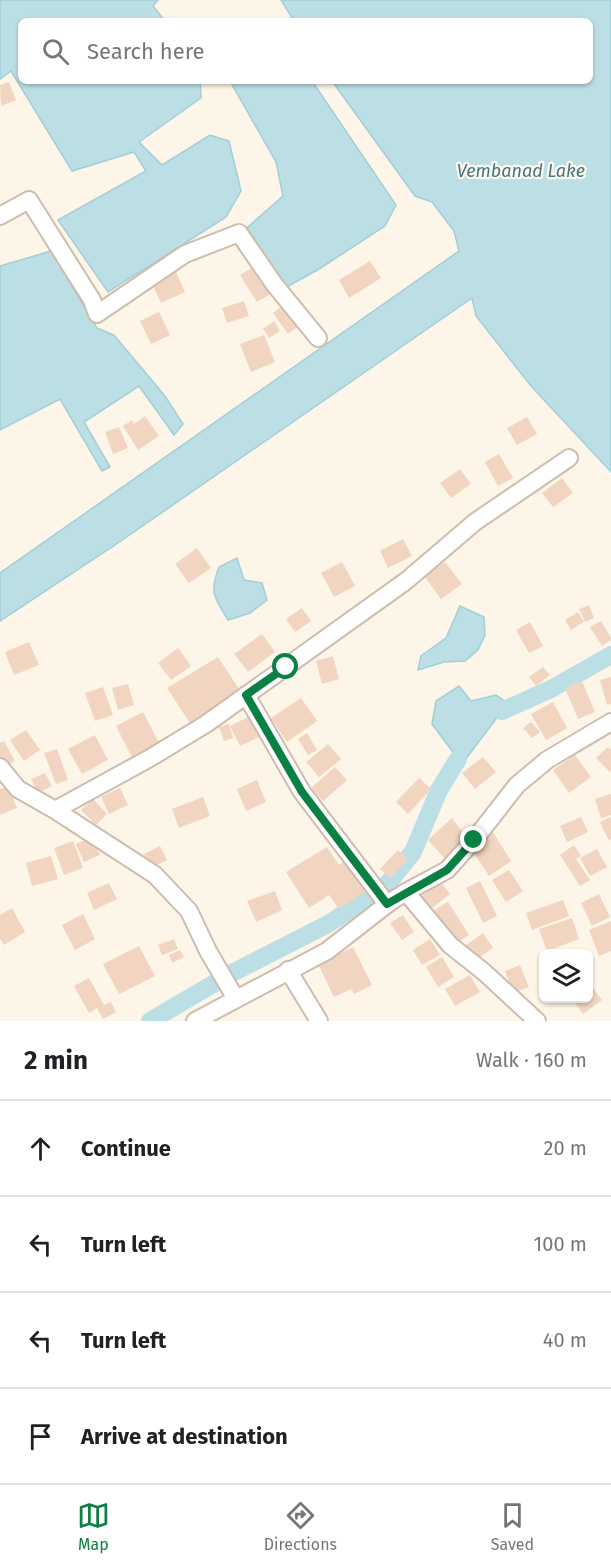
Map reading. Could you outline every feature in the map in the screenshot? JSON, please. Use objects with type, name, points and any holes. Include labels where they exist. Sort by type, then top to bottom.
[{"type":"street","points":[[0,216],[29,200],[92,300],[97,314],[185,254],[239,233],[274,284],[318,338]]},
{"type":"street","points":[[55,810],[150,758],[206,724],[406,581],[475,522],[569,458]]},
{"type":"street","points":[[246,695],[302,792],[380,896]]},
{"type":"street","points":[[195,1021],[327,951],[380,896],[406,892],[447,870],[517,785],[547,760],[611,722]]},
{"type":"street","points":[[0,767],[18,789],[55,810],[154,875],[189,911],[236,999]]},
{"type":"street","points":[[406,892],[450,945],[484,972],[537,1021]]},
{"type":"street","points":[[288,970],[319,1021]]},
{"type":"water","points":[[158,0],[153,6],[163,18],[18,18],[18,82],[11,71],[0,79],[0,1]]},
{"type":"water","name":"Vembanad Lake","points":[[281,0],[611,0],[611,472],[531,386],[476,316],[472,298],[115,545],[0,621],[0,573],[459,251],[454,231],[432,202],[415,196],[334,84],[593,84],[593,18],[292,18]]},
{"type":"water","points":[[19,84],[200,84],[201,98],[139,142],[162,165],[210,135],[229,141],[241,191],[226,217],[108,292],[58,220],[146,171],[134,152],[72,171]]},
{"type":"water","points":[[232,84],[314,84],[396,205],[385,226],[285,288],[242,232],[283,196],[276,162]]},
{"type":"water","points":[[51,251],[97,328],[114,335],[165,396],[183,424],[174,435],[139,386],[84,422],[110,467],[102,471],[60,399],[0,430],[0,266]]},
{"type":"water","points":[[237,558],[244,580],[262,583],[267,600],[250,613],[228,620],[214,595],[214,583],[219,567]]},
{"type":"water","points":[[460,606],[484,617],[485,635],[478,650],[465,661],[444,662],[418,670],[421,656],[446,638]]},
{"type":"water","points":[[459,686],[471,701],[496,695],[508,703],[462,764],[432,724],[436,701]]},
{"type":"building","points":[[9,82],[16,100],[1,106],[0,85]]},
{"type":"building","points":[[370,261],[381,278],[349,298],[339,280]]},
{"type":"building","points":[[257,265],[274,292],[257,302],[240,275]]},
{"type":"building","points":[[176,272],[185,292],[161,303],[152,283]]},
{"type":"building","points":[[244,301],[249,316],[227,323],[222,308]]},
{"type":"building","points":[[286,303],[301,324],[288,334],[273,313]]},
{"type":"building","points":[[159,312],[170,335],[151,344],[140,321]]},
{"type":"building","points":[[274,321],[280,331],[269,338],[263,329]]},
{"type":"building","points":[[264,335],[275,362],[251,372],[240,344]]},
{"type":"building","points":[[145,416],[159,436],[138,450],[123,426],[132,420],[134,424]]},
{"type":"building","points":[[527,417],[537,434],[517,445],[507,428]]},
{"type":"building","points":[[119,427],[128,448],[113,454],[105,432]]},
{"type":"building","points":[[499,454],[513,478],[498,486],[485,462]]},
{"type":"building","points":[[460,469],[471,484],[451,498],[440,483]]},
{"type":"building","points":[[562,478],[573,493],[553,507],[542,493]]},
{"type":"building","points":[[403,539],[412,556],[388,568],[380,551]]},
{"type":"building","points":[[197,548],[211,568],[189,583],[175,564]]},
{"type":"building","points":[[342,562],[355,586],[334,597],[321,573]]},
{"type":"building","points":[[445,562],[462,584],[441,599],[424,576]]},
{"type":"building","points":[[589,605],[594,618],[585,622],[579,609]]},
{"type":"building","points":[[302,608],[311,621],[295,632],[286,619]]},
{"type":"building","points":[[578,612],[584,622],[571,630],[565,620]]},
{"type":"building","points":[[601,621],[611,638],[602,646],[590,627]]},
{"type":"building","points":[[530,622],[543,646],[529,653],[516,630]]},
{"type":"building","points":[[262,634],[275,652],[248,672],[234,654]]},
{"type":"building","points":[[29,642],[39,665],[14,675],[5,652]]},
{"type":"building","points":[[178,648],[191,666],[171,680],[158,663]]},
{"type":"building","points":[[333,656],[339,679],[322,684],[316,661]]},
{"type":"building","points":[[218,657],[241,692],[190,723],[167,688]]},
{"type":"building","points":[[543,667],[550,675],[536,686],[529,677]]},
{"type":"building","points":[[611,677],[611,704],[607,705],[600,680]]},
{"type":"building","points":[[582,681],[595,712],[578,719],[565,688]]},
{"type":"building","points":[[128,684],[134,705],[118,710],[112,688]]},
{"type":"building","points":[[103,687],[113,715],[95,721],[85,693]]},
{"type":"building","points":[[301,698],[317,721],[287,742],[271,718]]},
{"type":"building","points":[[553,702],[567,728],[546,740],[531,714]]},
{"type":"building","points":[[143,712],[160,745],[133,759],[116,726]]},
{"type":"building","points":[[248,717],[259,737],[240,746],[230,726]]},
{"type":"building","points":[[531,722],[540,732],[532,738],[523,728]]},
{"type":"building","points":[[229,724],[233,738],[224,741],[219,727]]},
{"type":"building","points":[[26,730],[40,750],[24,761],[10,740]]},
{"type":"building","points":[[307,733],[317,750],[308,755],[298,739]]},
{"type":"building","points":[[95,735],[108,760],[82,774],[68,749]]},
{"type":"building","points":[[4,741],[15,761],[4,767],[0,758],[0,743]]},
{"type":"building","points":[[328,744],[341,759],[319,777],[306,762]]},
{"type":"building","points":[[608,747],[611,750],[611,773],[596,758]]},
{"type":"building","points":[[57,749],[68,780],[56,784],[44,753]]},
{"type":"building","points":[[575,755],[591,777],[569,793],[553,770]]},
{"type":"building","points":[[483,757],[496,772],[475,789],[462,773]]},
{"type":"building","points":[[335,767],[347,780],[323,801],[311,788]]},
{"type":"building","points":[[45,773],[52,786],[38,793],[31,779]]},
{"type":"building","points":[[419,778],[431,789],[408,814],[396,802]]},
{"type":"building","points":[[257,780],[266,802],[246,811],[237,789]]},
{"type":"building","points":[[8,786],[17,808],[0,815],[0,789]]},
{"type":"building","points":[[120,788],[128,805],[109,814],[101,797]]},
{"type":"building","points":[[611,794],[611,815],[601,818],[595,799]]},
{"type":"building","points":[[203,797],[210,816],[179,828],[172,809]]},
{"type":"building","points":[[93,799],[107,814],[96,825],[81,810]]},
{"type":"building","points":[[581,817],[588,832],[567,842],[560,826]]},
{"type":"building","points":[[611,817],[611,839],[609,841],[600,822]]},
{"type":"building","points":[[452,818],[469,841],[447,861],[428,840]]},
{"type":"building","points":[[493,832],[511,861],[489,876],[470,847]]},
{"type":"building","points":[[92,837],[100,855],[84,862],[76,844]]},
{"type":"building","points":[[73,841],[83,868],[64,875],[54,848]]},
{"type":"building","points":[[574,845],[581,856],[576,859],[590,880],[580,886],[560,855]]},
{"type":"building","points":[[160,846],[167,860],[151,868],[144,854]]},
{"type":"building","points":[[327,847],[339,865],[348,859],[368,890],[339,909],[329,895],[309,908],[286,872]]},
{"type":"building","points":[[597,849],[607,867],[590,876],[580,858]]},
{"type":"building","points":[[398,850],[408,859],[390,878],[380,869]]},
{"type":"building","points":[[51,856],[58,879],[32,886],[26,863]]},
{"type":"building","points":[[509,870],[523,891],[506,902],[492,880]]},
{"type":"building","points":[[440,881],[450,894],[427,912],[417,900]]},
{"type":"building","points":[[480,881],[497,916],[483,923],[466,888]]},
{"type":"building","points":[[109,883],[117,899],[94,910],[87,893]]},
{"type":"building","points":[[275,891],[282,910],[256,922],[247,901]]},
{"type":"building","points":[[599,894],[610,917],[592,926],[581,903]]},
{"type":"building","points":[[563,900],[569,916],[532,930],[526,913]]},
{"type":"building","points":[[448,902],[469,935],[455,944],[433,911]]},
{"type":"building","points":[[12,908],[25,932],[4,945],[0,939],[0,915]]},
{"type":"building","points":[[83,914],[95,939],[75,950],[62,925]]},
{"type":"building","points":[[403,915],[414,932],[402,940],[390,923]]},
{"type":"building","points":[[572,918],[579,939],[546,949],[539,929]]},
{"type":"building","points":[[611,921],[611,951],[599,956],[589,930]]},
{"type":"building","points":[[483,933],[493,948],[476,960],[466,945]]},
{"type":"building","points":[[174,939],[178,949],[162,955],[158,945]]},
{"type":"building","points":[[430,939],[440,955],[422,965],[413,950]]},
{"type":"building","points":[[139,946],[155,976],[119,994],[103,964]]},
{"type":"building","points":[[353,947],[372,985],[354,994],[351,989],[334,997],[318,964]]},
{"type":"building","points":[[180,950],[184,957],[172,963],[169,955]]},
{"type":"building","points":[[442,957],[454,977],[438,987],[426,967]]},
{"type":"building","points":[[520,965],[529,987],[513,993],[505,971]]},
{"type":"building","points":[[470,975],[480,992],[455,1006],[445,989]]},
{"type":"building","points":[[89,978],[104,1005],[111,1002],[116,1012],[103,1019],[97,1008],[89,1013],[74,986]]},
{"type":"building","points":[[593,988],[602,1000],[583,1014],[575,1003],[593,1003]]},
{"type":"waterway","points":[[502,711],[551,689],[611,655]]},
{"type":"waterway","points":[[150,1021],[232,973],[328,924],[384,888],[413,852],[439,790],[458,759]]},
{"type":"route","points":[[286,667],[246,695],[302,792],[387,904],[447,870],[474,840]]}]
